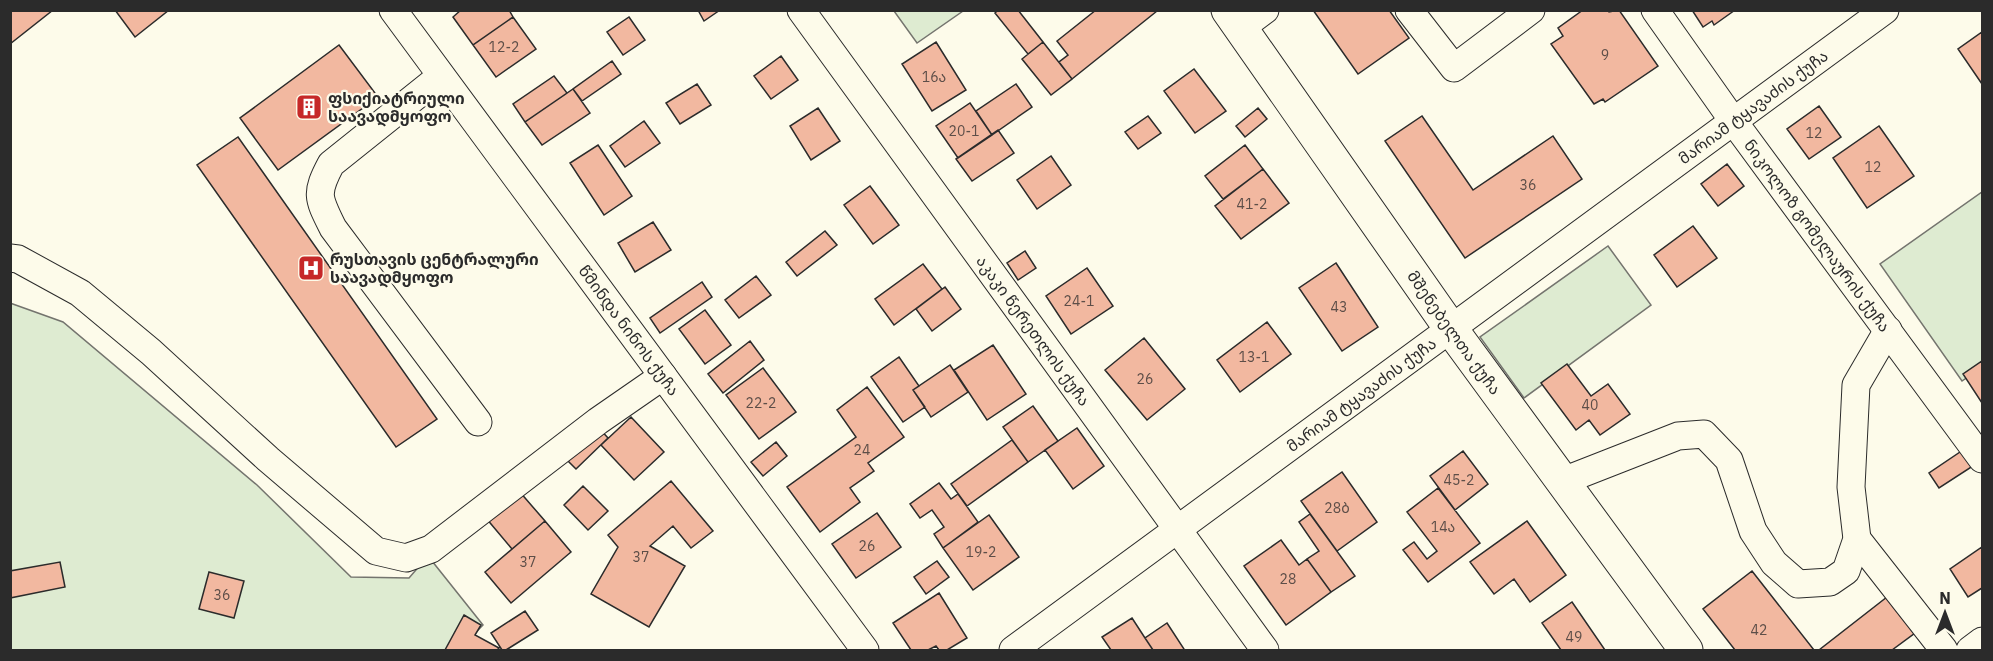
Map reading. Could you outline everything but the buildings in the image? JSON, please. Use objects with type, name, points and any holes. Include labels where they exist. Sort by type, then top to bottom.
[{"type":"main road","name":"მშენებელთა ქუჩა","points":[[1244,16],[1451,329],[1686,651]]},
{"type":"street","name":"წმინდა ნინოს ქუჩა","points":[[393,10],[865,651]]},
{"type":"street","name":"აკაკი წერეთლის ქუჩა","points":[[801,10],[1265,651]]},
{"type":"street","points":[[1409,10],[1454,68],[1524,12]]},
{"type":"street","name":"ნიკოლოზ გომელაურის ქუჩა","points":[[1655,10],[1734,122],[1983,459]]},
{"type":"street","name":"მარიამ ტყავაძის ქუჩა","points":[[1013,651],[1885,10]]},
{"type":"street","points":[[441,76],[331,164],[320,185],[322,205],[333,228],[478,422]]},
{"type":"street","points":[[10,258],[18,259],[80,293],[151,352],[268,459],[376,551],[406,558],[431,549],[598,422],[663,376]]},
{"type":"street","points":[[1563,481],[1678,436],[1704,434],[1729,460],[1753,531],[1774,563],[1798,584],[1830,582],[1846,571],[1857,539],[1851,486],[1856,385],[1888,330]]},
{"type":"street","points":[[1857,539],[1944,651]]},
{"type":"street","points":[[1970,651],[1983,642]]},
{"type":"green space","points":[[894,11],[963,11],[917,43]]},
{"type":"green space","points":[[1982,192],[1982,367],[1962,381],[1880,264]]},
{"type":"green space","points":[[1608,246],[1651,305],[1524,398],[1480,337]]},
{"type":"green space","points":[[10,303],[63,322],[257,485],[351,577],[409,578],[428,556],[483,625],[459,650],[11,650]]},
{"type":"place","name":"ფსიქიატრიული საავადმყოფო","points":[[309,107]]},
{"type":"place","name":"რუსთავის ცენტრალური საავადმყოფო","points":[[311,268]]}]
